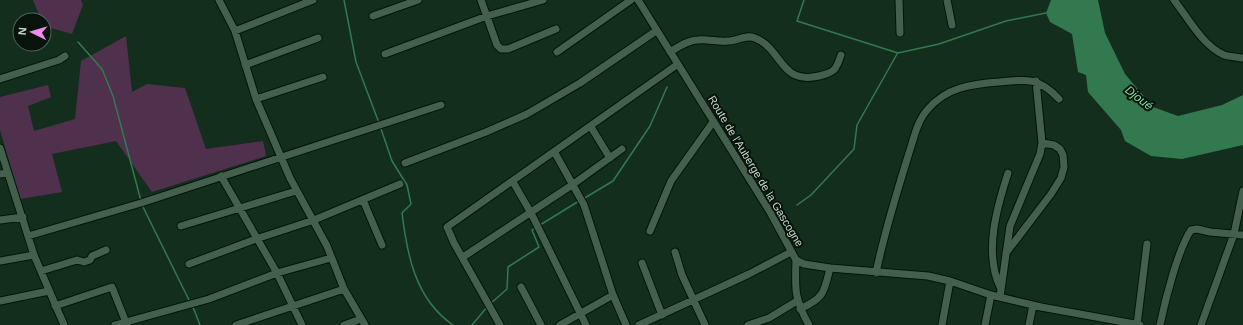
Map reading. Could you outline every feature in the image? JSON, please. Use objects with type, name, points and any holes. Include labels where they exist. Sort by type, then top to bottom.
[{"type":"street","points":[[219,0],[235,31],[256,99],[296,191],[314,220],[344,289],[363,322],[344,325]]},
{"type":"street","points":[[235,31],[313,0]]},
{"type":"street","points":[[373,16],[418,0]]},
{"type":"street","points":[[481,0],[497,44],[501,49],[508,49],[556,29]]},
{"type":"street","points":[[385,54],[487,16],[543,0]]},
{"type":"street","points":[[557,52],[631,0]]},
{"type":"street","name":"Route de l'Auberge de la Gascogne","points":[[638,0],[770,212],[796,260],[804,264],[830,268],[920,276],[950,281],[991,295],[1033,306],[1138,325]]},
{"type":"street","points":[[900,0],[900,33]]},
{"type":"street","points":[[947,0],[952,25]]},
{"type":"street","points":[[1174,0],[1208,44],[1216,51],[1226,56],[1243,58]]},
{"type":"street","points":[[405,163],[486,132],[527,114],[580,83],[656,31]]},
{"type":"street","points":[[670,52],[684,44],[698,40],[725,42],[746,36],[760,41],[789,72],[808,78],[833,71],[837,67],[841,55]]},
{"type":"street","points":[[245,65],[318,38]]},
{"type":"street","points":[[0,79],[59,60],[65,56]]},
{"type":"street","points":[[500,325],[454,243],[447,227],[555,153],[678,64]]},
{"type":"street","points":[[256,99],[323,77]]},
{"type":"street","points":[[876,273],[881,248],[905,166],[922,116],[928,108],[939,99],[958,88],[1015,80],[1036,81],[1049,88],[1059,99]]},
{"type":"street","points":[[1000,297],[1012,217],[1040,154],[1042,143],[1036,81]]},
{"type":"street","points":[[28,236],[141,203],[441,105]]},
{"type":"street","points":[[650,231],[671,181],[713,122]]},
{"type":"street","points":[[591,127],[610,158]]},
{"type":"street","points":[[1006,254],[1052,194],[1061,178],[1064,166],[1063,155],[1060,149],[1054,145],[1042,143]]},
{"type":"street","points":[[0,148],[34,255],[64,325]]},
{"type":"street","points":[[463,257],[531,213],[622,149]]},
{"type":"street","points":[[555,153],[584,205],[613,295],[626,325]]},
{"type":"street","points":[[1001,289],[998,283],[995,267],[993,231],[1008,173]]},
{"type":"street","points":[[0,174],[8,174]]},
{"type":"street","points":[[222,176],[256,239],[277,273],[302,325]]},
{"type":"street","points":[[513,182],[531,213],[586,325]]},
{"type":"street","points":[[189,264],[256,239],[314,220],[400,184]]},
{"type":"street","points":[[180,226],[296,191]]},
{"type":"street","points":[[1201,325],[1234,234],[1243,191]]},
{"type":"street","points":[[363,200],[382,245]]},
{"type":"street","points":[[0,220],[23,217]]},
{"type":"street","points":[[1160,325],[1176,267],[1187,236],[1191,230],[1197,229],[1243,235]]},
{"type":"street","points":[[1138,325],[1147,244]]},
{"type":"street","points":[[41,271],[77,260],[84,262],[90,260],[92,256],[106,250]]},
{"type":"street","points":[[675,252],[682,275],[705,325]]},
{"type":"street","points":[[639,325],[749,274],[791,252]]},
{"type":"street","points":[[0,261],[34,255]]},
{"type":"street","points":[[116,325],[209,299],[277,273],[331,258]]},
{"type":"street","points":[[796,260],[795,291],[797,301],[800,309],[811,325]]},
{"type":"street","points":[[642,263],[662,314]]},
{"type":"street","points":[[800,309],[819,299],[825,291],[830,268]]},
{"type":"street","points":[[942,325],[950,281]]},
{"type":"street","points":[[55,306],[112,287],[127,323]]},
{"type":"street","points":[[521,287],[541,325]]},
{"type":"street","points":[[236,325],[344,289]]},
{"type":"street","points":[[0,301],[49,291]]},
{"type":"street","points":[[560,325],[613,295]]},
{"type":"street","points":[[985,325],[991,295]]},
{"type":"street","points":[[748,325],[769,318],[797,301]]},
{"type":"street","points":[[1029,325],[1033,306]]},
{"type":"shaded area","points":[[33,0],[81,0],[83,5],[72,34],[52,28],[52,12],[38,12]]},
{"type":"shaded area","points":[[126,36],[132,92],[147,84],[185,88],[206,149],[263,141],[266,156],[152,192],[116,141],[52,154],[62,192],[20,199],[0,130],[0,97],[48,85],[51,97],[28,106],[34,131],[75,119],[81,61]]},
{"type":"water","name":"Djoué","points":[[1051,0],[1098,0],[1105,33],[1125,74],[1153,107],[1178,116],[1222,105],[1243,95],[1243,145],[1182,159],[1151,156],[1125,141],[1121,130],[1088,92],[1086,75],[1078,72],[1072,34],[1050,22],[1046,13]]},
{"type":"waterway","points":[[344,0],[356,62],[379,123]]},
{"type":"waterway","points":[[804,0],[797,21],[898,53],[939,44],[1006,21],[1046,13]]},
{"type":"waterway","points":[[78,42],[102,69],[113,96],[141,201]]},
{"type":"waterway","points":[[797,205],[811,195],[854,149],[857,125],[897,54]]},
{"type":"waterway","points":[[583,199],[613,181],[650,126],[667,87]]},
{"type":"waterway","points":[[380,126],[392,161],[407,185],[411,204],[402,213],[410,260],[415,275],[421,289],[430,302],[440,314],[453,325]]},
{"type":"waterway","points":[[540,225],[579,201]]},
{"type":"waterway","points":[[142,205],[190,302]]},
{"type":"waterway","points":[[490,304],[507,289],[508,267],[539,247],[532,230],[535,228]]},
{"type":"waterway","points":[[472,325],[488,306]]},
{"type":"waterway","points":[[193,307],[200,325]]}]
